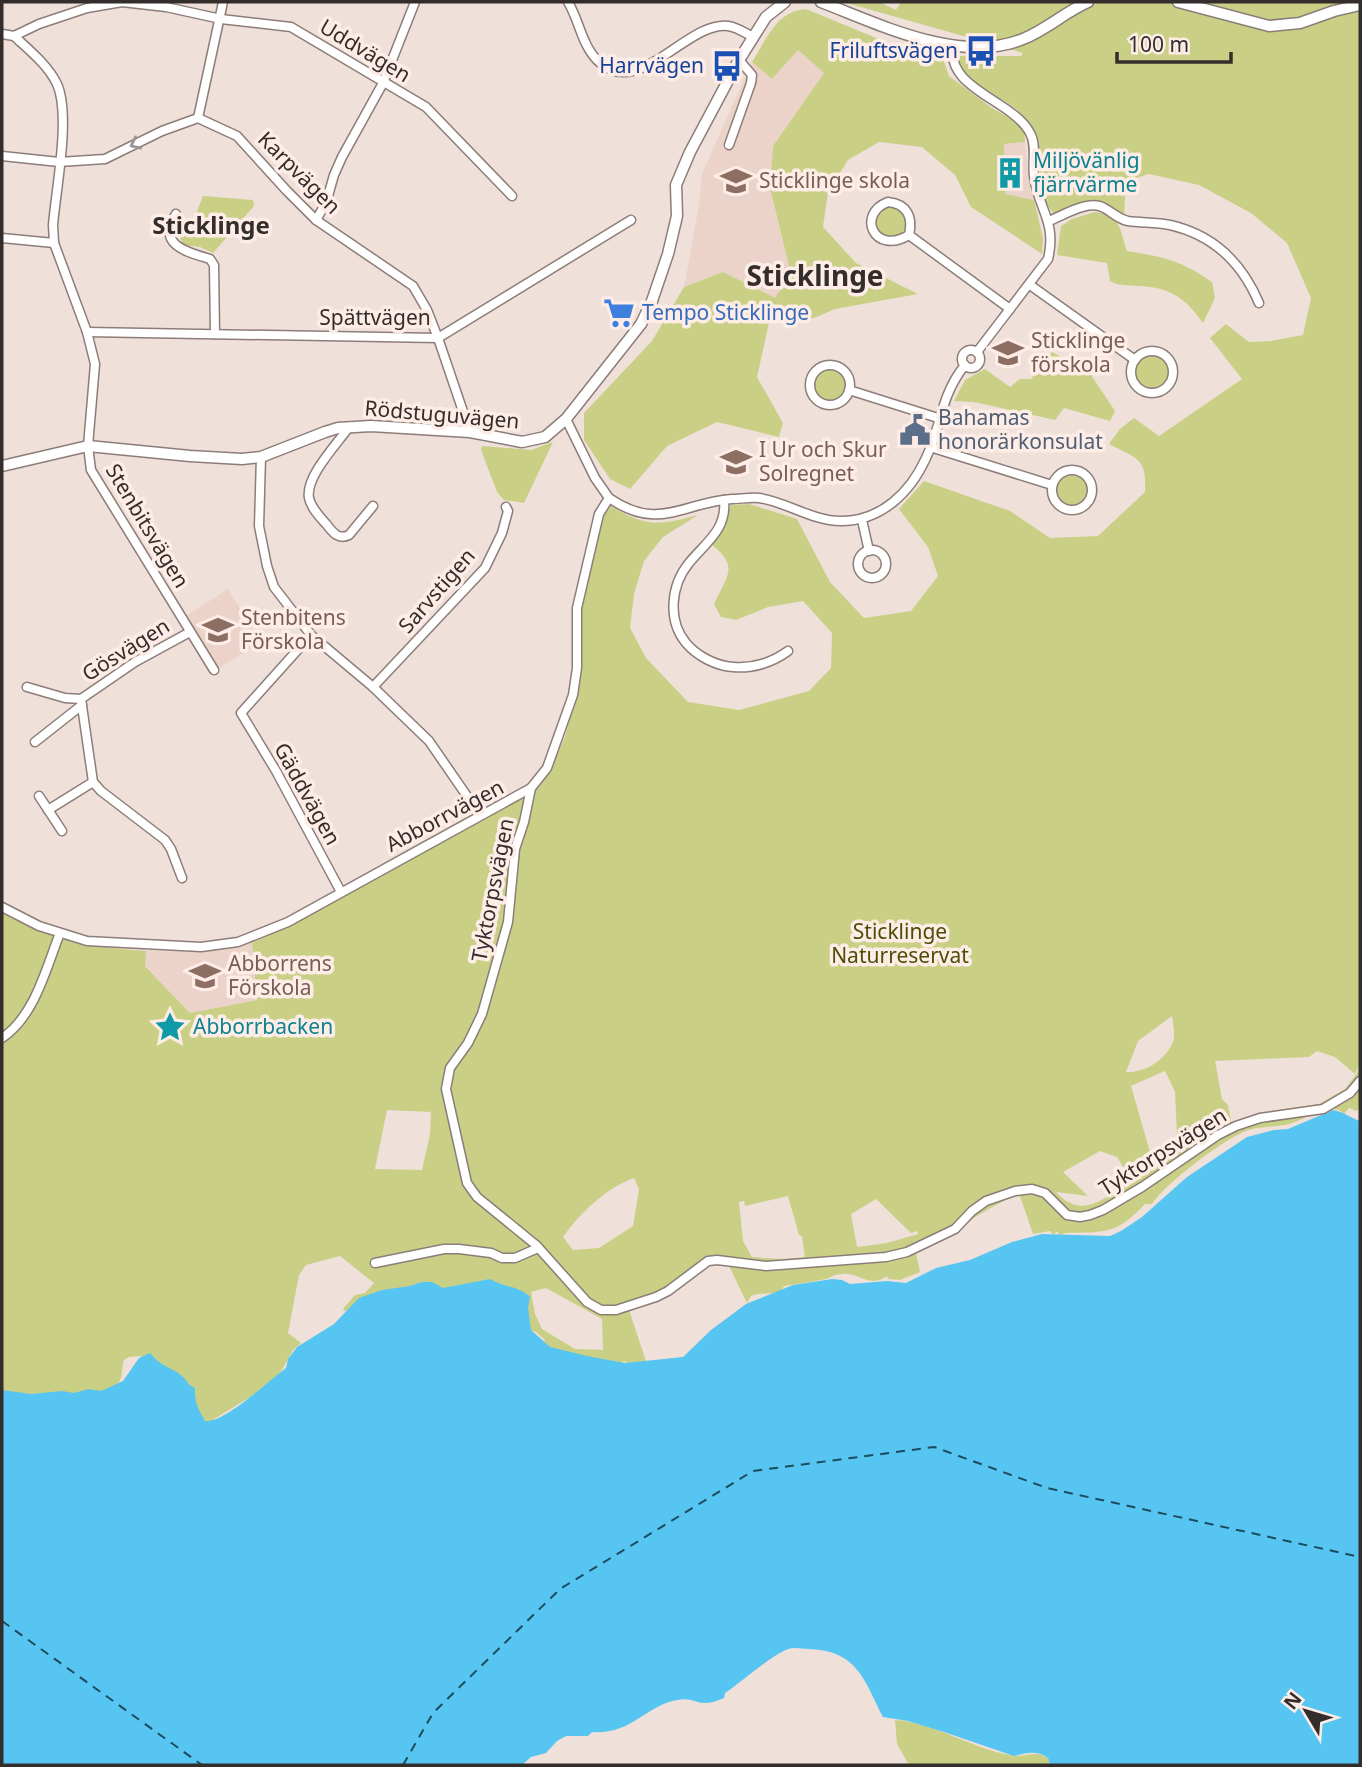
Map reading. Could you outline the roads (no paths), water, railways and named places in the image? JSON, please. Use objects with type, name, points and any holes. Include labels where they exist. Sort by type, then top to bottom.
[{"type":"street","points":[[2,156],[59,162],[105,159],[162,131],[198,118],[223,2]]},
{"type":"street","points":[[316,220],[326,203],[342,157],[383,83],[415,2]]},
{"type":"street","points":[[568,2],[592,55],[613,70],[637,70],[718,26],[737,29],[753,37]]},
{"type":"street","name":"Rödstuguvägen","points":[[2,466],[88,446],[190,456],[242,459],[261,457],[325,432],[349,427],[386,426],[470,432],[522,442],[535,440],[556,429],[641,324],[652,301],[676,226],[676,185],[703,125],[739,60],[766,16],[785,2]]},
{"type":"street","points":[[821,2],[909,35],[954,45],[1007,45],[1041,30],[1088,2]]},
{"type":"street","points":[[1178,2],[1269,26],[1300,23],[1334,10],[1360,5]]},
{"type":"street","name":"Uddvägen","points":[[13,36],[87,8],[114,3],[166,7],[221,19],[291,27],[426,107],[512,196]]},
{"type":"street","points":[[2,34],[13,36]]},
{"type":"street","name":"Stenbitsvägen","points":[[13,36],[40,60],[57,86],[63,109],[53,225],[54,243],[87,332],[95,364],[88,446],[91,470],[214,670]]},
{"type":"street","points":[[566,419],[595,478],[609,498],[631,511],[653,516],[723,500],[759,498],[825,520],[862,520],[874,516],[901,496],[917,475],[930,447],[948,392],[965,365],[965,352],[977,352],[1030,285],[1048,259],[1051,247],[1049,221],[1034,176],[1032,135],[1019,117],[964,80],[955,69],[952,53],[954,45]]},
{"type":"street","points":[[729,145],[752,75],[739,60]]},
{"type":"street","name":"Karpvägen","points":[[198,118],[237,136],[316,220],[413,286],[427,310],[438,338],[470,432]]},
{"type":"street","points":[[897,202],[903,206],[911,221],[909,235],[895,242],[885,242],[876,236],[871,225],[878,205],[897,202]]},
{"type":"street","points":[[1049,221],[1092,205],[1102,206],[1125,221],[1169,225],[1192,232],[1227,254],[1246,277],[1259,303]]},
{"type":"street","points":[[176,214],[169,230],[176,246],[210,258],[214,265],[215,334]]},
{"type":"street","name":"Spättvägen","points":[[87,332],[438,338],[631,220]]},
{"type":"street","points":[[909,235],[1010,309]]},
{"type":"street","points":[[2,238],[54,243]]},
{"type":"street","points":[[1030,285],[1135,360]]},
{"type":"street","points":[[1144,352],[1165,355],[1173,370],[1170,383],[1160,391],[1141,390],[1132,379],[1135,360],[1144,352]]},
{"type":"street","points":[[834,365],[849,377],[849,390],[842,401],[829,405],[822,403],[812,394],[811,380],[818,369],[834,365]]},
{"type":"street","points":[[849,390],[938,418]]},
{"type":"street","points":[[349,427],[315,473],[308,491],[309,499],[320,517],[339,537],[349,535],[373,506]]},
{"type":"street","points":[[930,447],[1052,485]]},
{"type":"street","points":[[261,457],[259,526],[274,587],[311,635],[373,687],[429,741],[480,815]]},
{"type":"street","points":[[1077,470],[1090,481],[1092,493],[1081,508],[1068,510],[1062,508],[1053,498],[1052,485],[1057,475],[1064,471],[1077,470]]},
{"type":"street","name":"Abborrvägen","points":[[2,907],[39,926],[87,941],[201,947],[238,942],[288,922],[531,788],[547,768],[573,695],[577,668],[577,608],[595,527],[609,498]]},
{"type":"street","points":[[723,500],[724,515],[718,531],[678,579],[673,604],[677,627],[682,638],[696,652],[720,665],[733,667],[761,664],[788,651]]},
{"type":"street","name":"Sarvstigen","points":[[373,687],[485,568],[502,533],[508,511],[506,507]]},
{"type":"street","points":[[862,520],[869,551]]},
{"type":"street","name":"Gösvägen","points":[[35,743],[81,702],[135,662],[190,632]]},
{"type":"street","name":"Gäddvägen","points":[[311,635],[241,713],[276,771],[341,892]]},
{"type":"street","name":"Gösvägen","points":[[27,687],[81,702]]},
{"type":"street","name":"Gösvägen","points":[[81,702],[93,782]]},
{"type":"street","points":[[48,810],[93,782],[165,840],[182,878]]},
{"type":"street","name":"Tyktorpsvägen","points":[[531,788],[515,849],[508,922],[486,1001],[475,1031],[450,1068],[446,1089],[467,1183],[477,1197],[538,1248],[587,1302],[601,1310],[616,1310],[668,1292],[708,1261],[766,1266],[887,1257],[907,1252],[955,1229],[972,1210],[986,1201],[1015,1191],[1032,1189],[1045,1193],[1067,1215],[1090,1215],[1142,1187],[1236,1126],[1260,1118],[1323,1109],[1350,1093],[1360,1081]]},
{"type":"street","points":[[39,796],[62,831]]},
{"type":"street","points":[[2,1038],[12,1031],[25,1015],[60,933]]},
{"type":"street","points":[[375,1263],[444,1249],[515,1258],[538,1248]]},
{"type":"water","points":[[1333,1110],[1360,1121],[1360,1765],[1050,1765],[1048,1758],[1040,1754],[1014,1756],[908,1721],[883,1717],[864,1680],[849,1662],[839,1655],[825,1651],[796,1648],[773,1657],[725,1693],[724,1698],[708,1703],[677,1700],[617,1729],[592,1732],[588,1736],[566,1736],[546,1753],[531,1757],[522,1765],[2,1765],[2,1390],[31,1394],[62,1391],[74,1393],[89,1389],[101,1391],[123,1381],[139,1358],[150,1353],[195,1388],[196,1402],[205,1421],[213,1420],[235,1409],[286,1368],[288,1359],[297,1347],[334,1324],[359,1298],[422,1282],[432,1282],[443,1288],[490,1279],[521,1291],[530,1297],[528,1308],[531,1330],[550,1347],[625,1363],[683,1357],[711,1330],[746,1304],[793,1285],[832,1279],[850,1284],[887,1281],[906,1283],[936,1268],[970,1260],[1012,1242],[1042,1234],[1110,1236],[1142,1217],[1187,1177],[1247,1137],[1288,1129]]},
{"type":"place","name":"Friluftsvägen","points":[[981,51]]},
{"type":"place","name":"Harrvägen","points":[[727,66]]},
{"type":"place","name":"Miljövänlig fjärrvärme","points":[[1010,173]]},
{"type":"place","name":"Sticklinge skola","points":[[736,181]]},
{"type":"place","name":"Tempo Sticklinge","points":[[619,313]]},
{"type":"place","name":"Sticklinge förskola","points":[[1008,353]]},
{"type":"place","name":"Bahamas honorärkonsulat","points":[[915,430]]},
{"type":"place","name":"I Ur och Skur Solregnet","points":[[736,462]]},
{"type":"place","name":"Stenbitens Förskola","points":[[218,630]]},
{"type":"place","name":"Abborrens Förskola","points":[[205,976]]},
{"type":"place","name":"Abborrbacken","points":[[170,1027]]},
{"type":"district","name":"Sticklinge","points":[[211,226]]},
{"type":"district","name":"Sticklinge","points":[[815,276]]},
{"type":"park label","name":"Sticklinge Naturreservat","points":[[900,944]]}]
